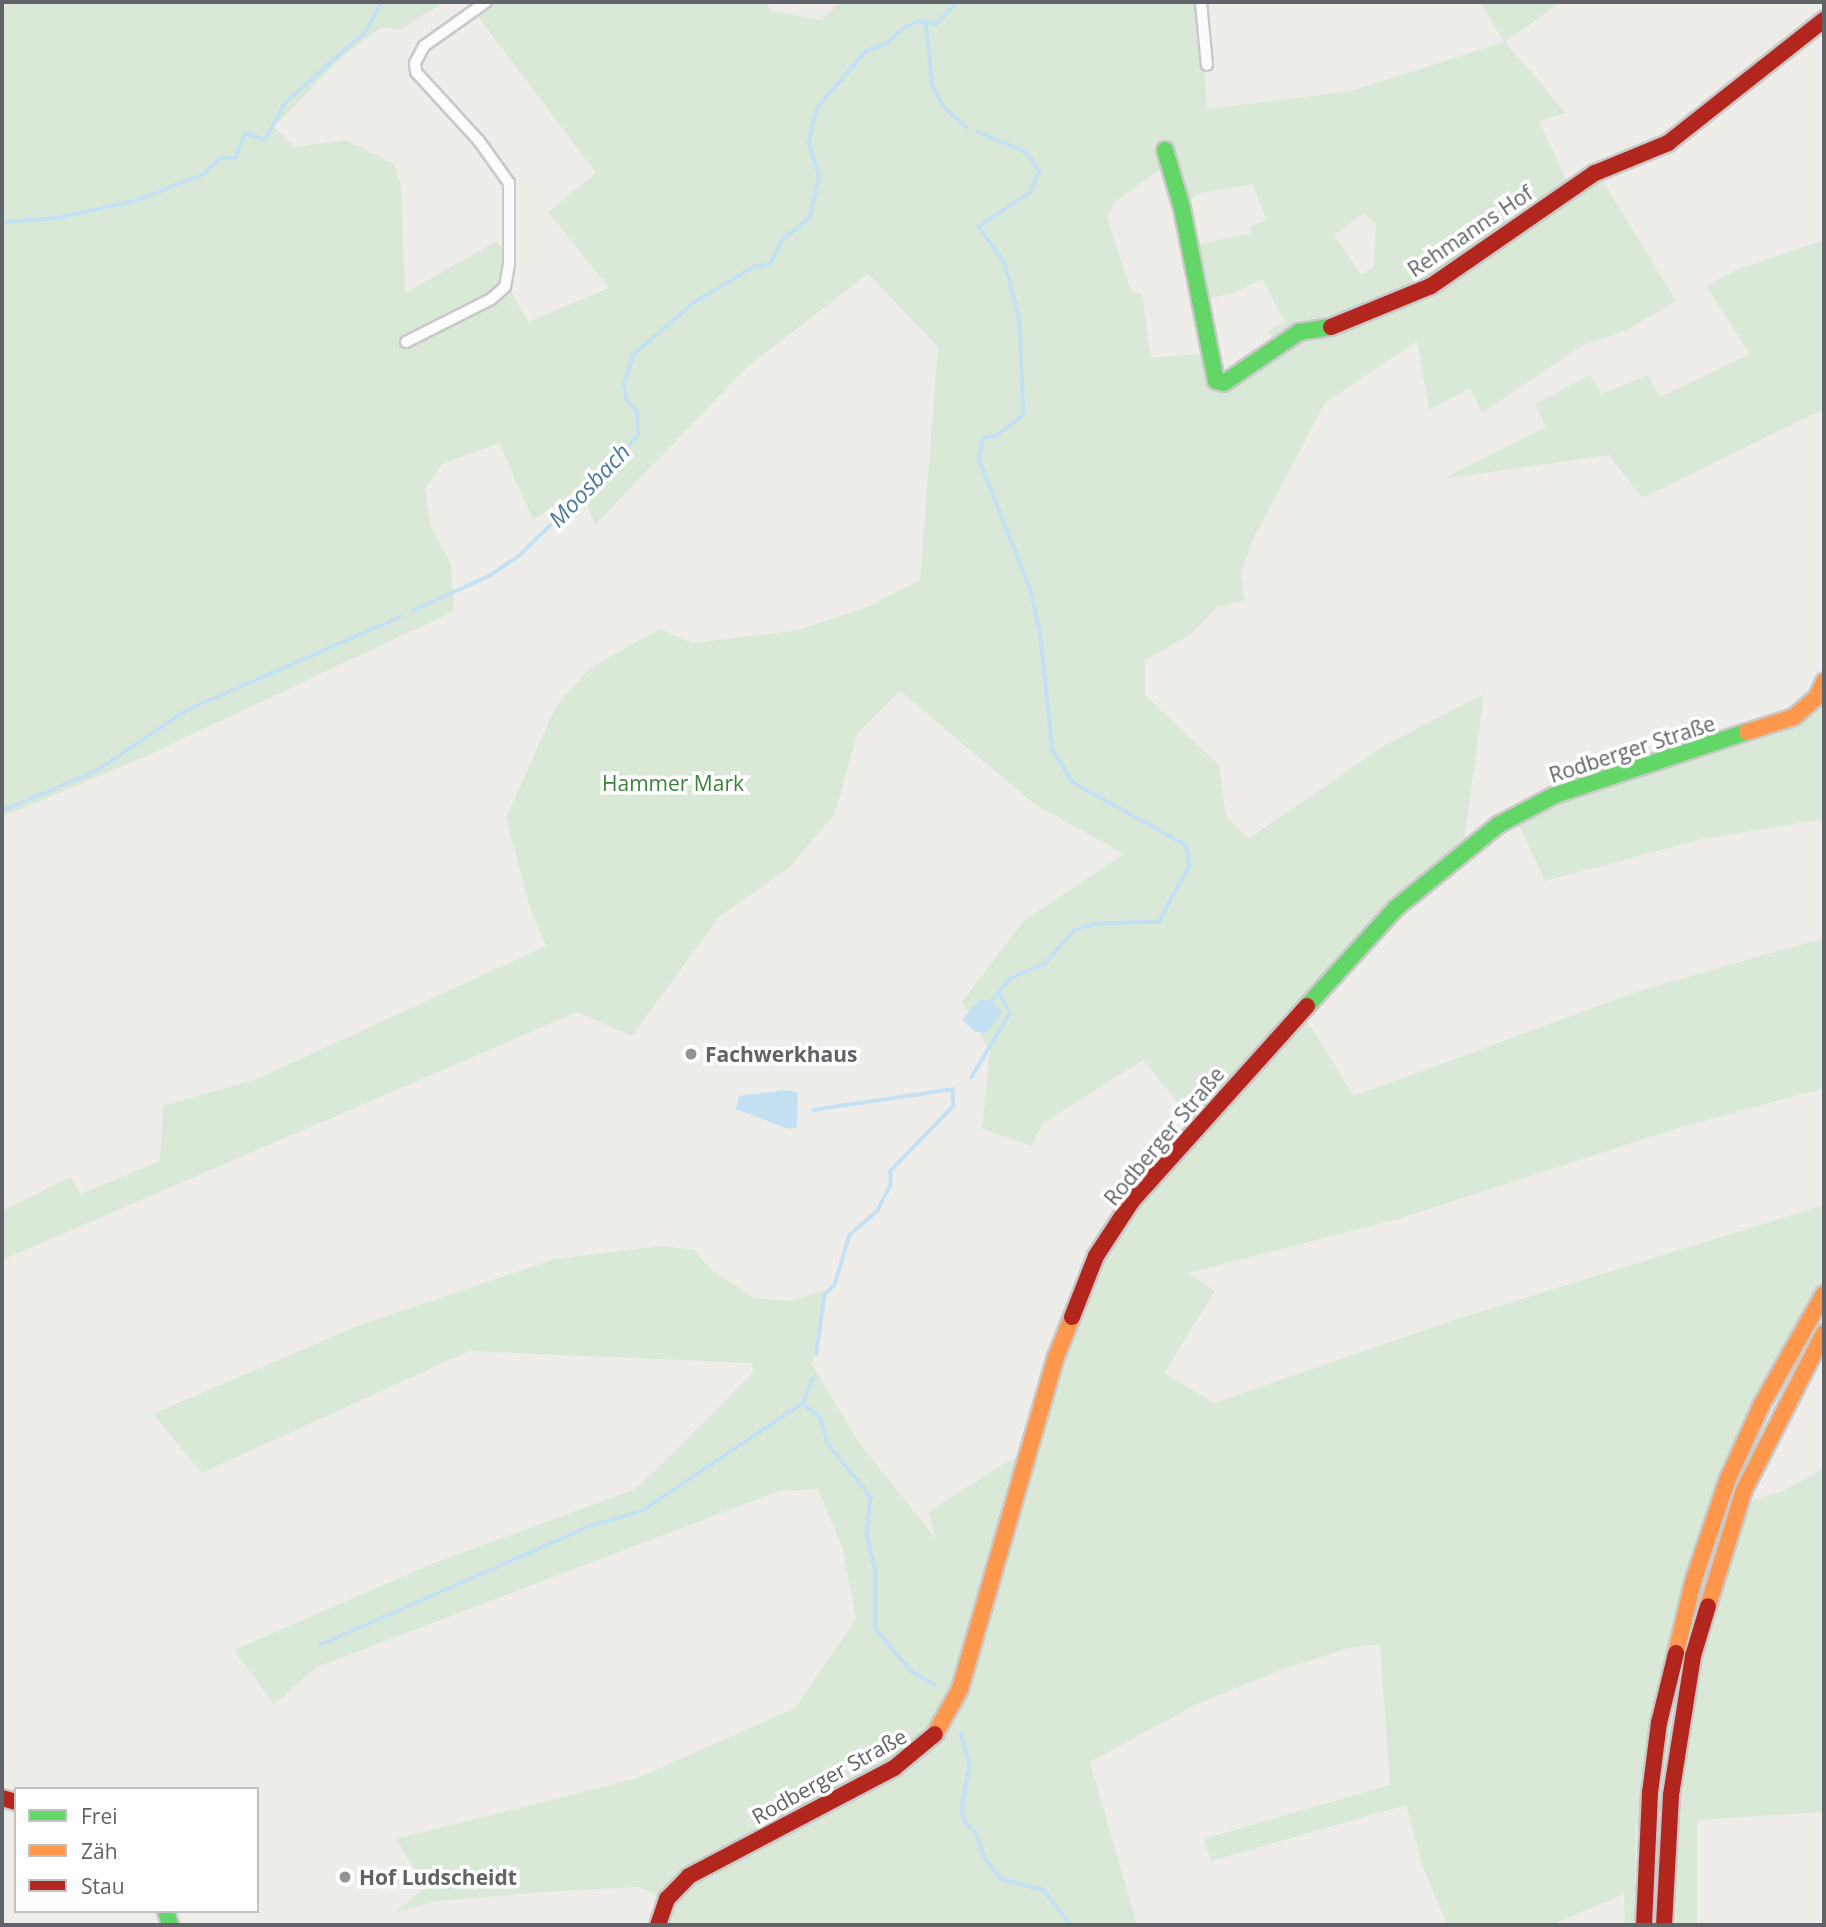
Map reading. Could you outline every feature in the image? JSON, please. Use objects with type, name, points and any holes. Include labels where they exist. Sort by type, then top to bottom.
[{"type":"main road","name":"Rehmanns Hof","points":[[1165,150],[1182,208],[1212,368],[1216,381],[1224,383],[1299,332],[1339,326],[1431,286],[1595,173],[1668,143],[1766,61],[1824,20]]},
{"type":"main road","name":"Rodberger Straße","points":[[658,1925],[667,1899],[689,1876],[894,1768],[940,1729],[960,1689],[1056,1357],[1096,1256],[1132,1201],[1181,1144],[1396,908],[1498,825],[1532,807],[1621,771],[1794,717],[1817,697],[1824,682]]},
{"type":"main road","points":[[1644,1925],[1659,1723],[1693,1582],[1727,1481],[1756,1417],[1824,1294]]},
{"type":"main road","points":[[1664,1925],[1671,1795],[1700,1633],[1744,1490],[1824,1333]]},
{"type":"street","points":[[405,342],[491,299],[505,287],[509,264],[509,183],[479,141],[416,72],[415,63],[424,46],[486,2]]},
{"type":"street","points":[[1201,2],[1206,65]]},
{"type":"green space","name":"Hammer Mark","points":[[2,2],[444,2],[400,30],[382,27],[344,55],[274,127],[294,147],[346,140],[394,164],[401,186],[405,293],[497,241],[507,254],[506,282],[528,322],[609,288],[548,212],[596,173],[467,2],[765,2],[772,11],[821,20],[840,2],[1199,2],[1207,109],[1351,91],[1504,42],[1480,2],[1561,2],[1505,42],[1566,113],[1539,121],[1571,190],[1598,173],[1676,301],[1625,331],[1581,346],[1482,413],[1470,388],[1429,410],[1417,341],[1325,403],[1252,541],[1241,574],[1245,600],[1216,608],[1190,635],[1145,660],[1145,695],[1219,765],[1226,816],[1248,839],[1385,745],[1484,694],[1464,843],[1195,1124],[1143,1060],[1042,1124],[1032,1146],[982,1129],[990,1051],[962,1002],[1024,920],[1124,854],[1034,804],[900,691],[857,734],[835,814],[790,867],[719,917],[632,1036],[577,1012],[2,1260],[2,1211],[71,1177],[80,1194],[160,1161],[163,1106],[257,1079],[546,946],[529,905],[506,818],[556,706],[590,668],[660,629],[692,643],[795,631],[868,607],[920,580],[938,347],[868,274],[747,367],[595,525],[581,487],[533,520],[499,443],[442,464],[425,489],[430,524],[451,565],[454,611],[146,756],[2,817]],"holes":[[[1166,166],[1206,353],[1151,358],[1142,293],[1132,293],[1107,217],[1116,201]],[[1253,184],[1266,220],[1249,227],[1252,233],[1191,246],[1184,208],[1196,194]],[[1364,213],[1376,225],[1374,267],[1361,275],[1334,235]],[[1262,279],[1285,322],[1268,331],[1274,343],[1227,379],[1217,374],[1202,300],[1234,293]]]},
{"type":"green space","points":[[1824,240],[1824,409],[1642,498],[1609,455],[1442,479],[1546,427],[1535,404],[1590,375],[1602,394],[1648,375],[1660,397],[1750,354],[1706,286],[1736,270]]},
{"type":"green space","points":[[1824,696],[1824,819],[1698,840],[1545,881],[1517,820],[1615,768]]},
{"type":"green space","points":[[1824,938],[1824,1088],[1678,1128],[1401,1218],[1189,1273],[1215,1291],[1164,1373],[1214,1403],[1451,1321],[1824,1205],[1824,1278],[1736,1435],[1708,1512],[1781,1492],[1824,1468],[1824,1812],[1697,1820],[1697,1925],[1676,1925],[1677,1818],[1636,1826],[1634,1925],[1625,1925],[1624,1894],[1551,1925],[1447,1925],[1422,1865],[1406,1805],[1211,1861],[1204,1839],[1390,1785],[1380,1645],[1353,1647],[1283,1669],[1195,1705],[1090,1762],[1137,1925],[664,1925],[677,1890],[937,1742],[955,1717],[1078,1299],[1128,1209],[1302,1013],[1354,1096],[1639,991]]},
{"type":"green space","points":[[661,1246],[694,1250],[713,1271],[755,1298],[790,1301],[828,1290],[812,1364],[857,1440],[937,1540],[928,1512],[1026,1450],[954,1689],[932,1730],[899,1759],[688,1870],[659,1897],[640,1887],[557,1891],[438,1901],[395,1912],[425,1888],[396,1839],[635,1779],[795,1708],[856,1619],[842,1547],[818,1489],[779,1491],[317,1667],[274,1704],[234,1650],[434,1563],[636,1489],[753,1373],[752,1363],[469,1351],[202,1473],[153,1414],[357,1326],[555,1259]]},
{"type":"water","points":[[980,999],[992,1002],[1003,1012],[986,1033],[975,1032],[962,1020]]},
{"type":"water","points":[[784,1090],[798,1092],[797,1127],[788,1129],[736,1109],[739,1096]]},
{"type":"waterway","points":[[2,222],[56,218],[135,201],[204,174],[219,159],[236,157],[245,133],[265,140],[285,103],[366,31],[382,2]]},
{"type":"waterway","name":"Moosbach","points":[[412,611],[489,576],[519,556],[611,466],[638,435],[637,411],[626,399],[624,384],[633,355],[692,304],[753,267],[770,264],[782,240],[810,217],[819,177],[809,141],[817,108],[866,51],[886,44],[905,27],[921,21],[936,24],[957,2]]},
{"type":"waterway","points":[[926,22],[933,86],[944,107],[966,127]]},
{"type":"waterway","points":[[978,132],[1026,152],[1040,171],[1030,193],[979,227],[1005,263],[1020,320],[1024,415],[997,436],[983,439],[979,459],[1030,588],[1040,629],[1053,750],[1072,782],[1186,845],[1190,866],[1159,922],[1098,924],[1075,930],[1045,964],[1010,979],[992,1002]]},
{"type":"waterway","name":"Moosbach","points":[[2,811],[98,770],[185,711],[400,617]]},
{"type":"waterway","points":[[971,1078],[1010,1013],[999,994]]},
{"type":"waterway","points":[[813,1110],[953,1089],[954,1106],[891,1171],[891,1185],[878,1211],[850,1235],[835,1285],[825,1295],[817,1353]]},
{"type":"waterway","points":[[320,1645],[592,1525],[642,1511],[803,1403],[812,1379]]},
{"type":"waterway","points":[[803,1403],[821,1418],[828,1444],[871,1497],[867,1535],[876,1572],[876,1629],[910,1670],[935,1685]]},
{"type":"waterway","points":[[961,1733],[970,1765],[962,1810],[966,1823],[977,1834],[984,1857],[1001,1879],[1044,1890],[1071,1925]]},
{"type":"traffic: fast","points":[[1165,150],[1182,208],[1216,381],[1224,383],[1299,332],[1331,327]]},
{"type":"traffic: fast","points":[[1307,1006],[1396,908],[1498,825],[1555,795],[1747,732]]},
{"type":"traffic: fast","points":[[167,1913],[170,1925]]},
{"type":"traffic: slow","points":[[1747,732],[1794,717],[1817,697],[1824,682]]},
{"type":"traffic: slow","points":[[1676,1653],[1693,1582],[1727,1481],[1762,1404],[1824,1294]]},
{"type":"traffic: slow","points":[[935,1734],[960,1689],[1056,1357],[1072,1317]]},
{"type":"traffic: slow","points":[[1708,1606],[1744,1490],[1824,1333]]},
{"type":"traffic: jam","points":[[1331,327],[1431,286],[1595,173],[1668,143],[1824,20]]},
{"type":"traffic: jam","points":[[1072,1317],[1096,1256],[1132,1201],[1307,1006]]},
{"type":"traffic: jam","points":[[1664,1925],[1671,1795],[1693,1656],[1708,1606]]},
{"type":"traffic: jam","points":[[1644,1925],[1650,1793],[1659,1723],[1676,1653]]},
{"type":"traffic: jam","points":[[658,1925],[667,1899],[689,1876],[894,1768],[935,1734]]},
{"type":"traffic: jam","points":[[2,1798],[14,1801]]},
{"type":"place","name":"Fachwerkhaus","points":[[691,1054]]},
{"type":"place","name":"Hof Ludscheidt","points":[[345,1877]]}]
